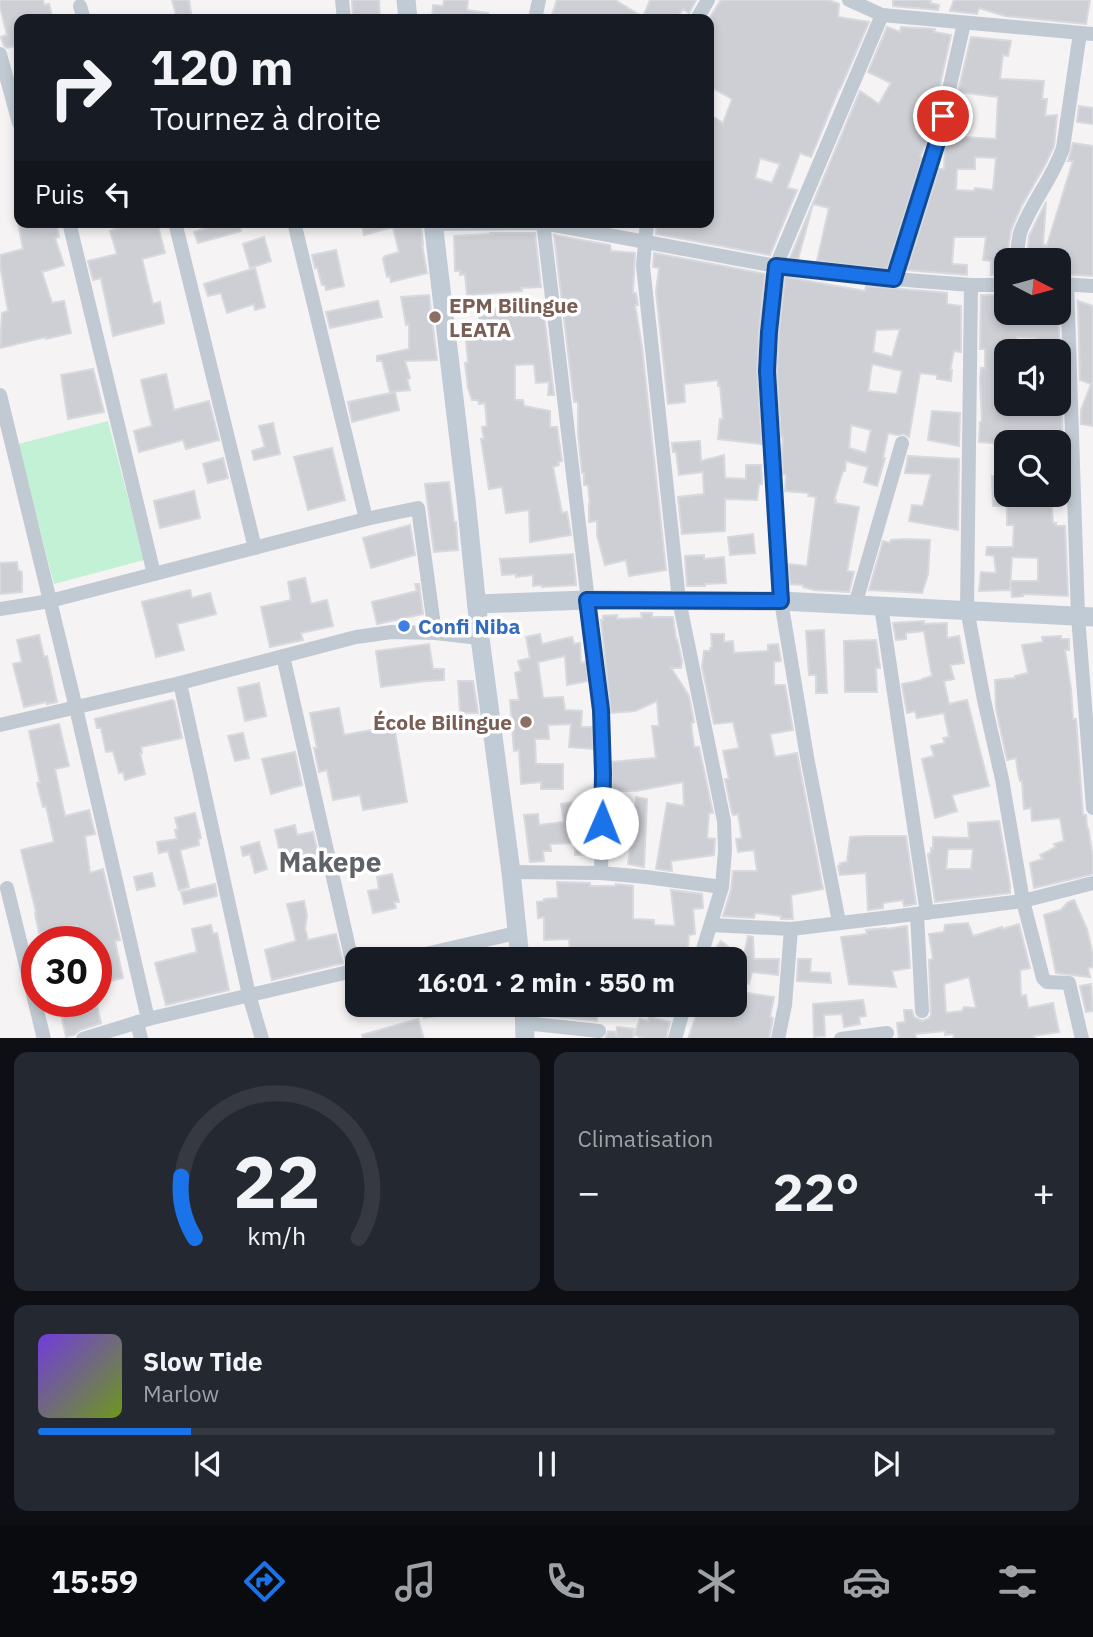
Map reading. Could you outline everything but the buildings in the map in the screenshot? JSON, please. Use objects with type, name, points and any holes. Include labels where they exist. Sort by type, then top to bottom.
[{"type":"main road","points":[[434,228],[518,947]]},
{"type":"main road","points":[[477,604],[587,600],[781,601],[1086,616]]},
{"type":"street","points":[[849,0],[882,15],[1086,34],[1059,162],[1025,222],[1019,236],[1018,248]]},
{"type":"street","points":[[839,922],[807,757],[781,601],[767,371],[776,266],[882,15]]},
{"type":"street","points":[[894,279],[938,139],[964,23]]},
{"type":"street","points":[[0,54],[14,105]]},
{"type":"street","points":[[70,228],[154,574]]},
{"type":"street","points":[[176,228],[255,548]]},
{"type":"street","points":[[296,228],[366,519]]},
{"type":"street","points":[[544,228],[601,710],[601,873]]},
{"type":"street","points":[[570,228],[776,266],[894,279],[994,285]]},
{"type":"street","points":[[646,228],[643,266],[678,600],[723,821],[725,851],[722,887],[704,947]]},
{"type":"street","points":[[971,285],[967,609],[1002,779],[1023,901],[1043,978],[1047,982],[1069,983],[1082,1038]]},
{"type":"street","points":[[1071,285],[1093,286]]},
{"type":"street","points":[[1066,326],[1086,616],[1093,808]]},
{"type":"street","points":[[0,395],[76,708],[142,1021],[141,1038]]},
{"type":"street","points":[[855,605],[902,443]]},
{"type":"street","points":[[0,609],[50,601],[418,508],[435,633]]},
{"type":"street","points":[[881,606],[922,914],[922,1011]]},
{"type":"street","points":[[0,725],[180,683],[356,637],[392,632],[480,638]]},
{"type":"street","points":[[283,656],[350,947]]},
{"type":"street","points":[[180,683],[249,995],[262,1038]]},
{"type":"street","points":[[511,872],[601,873],[722,887]]},
{"type":"street","points":[[711,925],[791,929],[1023,901],[1093,883]]},
{"type":"street","points":[[7,888],[44,1038]]},
{"type":"street","points":[[778,1038],[785,1005],[791,929]]},
{"type":"street","points":[[456,947],[516,933]]},
{"type":"street","points":[[83,1038],[142,1021],[345,972]]},
{"type":"street","points":[[675,1038],[681,1017]]},
{"type":"street","points":[[525,1022],[599,1031]]},
{"type":"street","points":[[841,1038],[887,1033]]},
{"type":"green space","points":[[108,421],[144,560],[54,584],[18,444]]},
{"type":"place","name":"EPM Bilingue LEATA","points":[[435,317]]},
{"type":"place","name":"Confi Niba","points":[[404,626]]},
{"type":"place","name":"École Bilingue","points":[[526,722]]},
{"type":"district","name":"Makepe","points":[[330,861]]},
{"type":"route","points":[[602,823],[601,710],[587,600],[781,601],[767,371],[776,266],[894,279],[943,116]]}]
